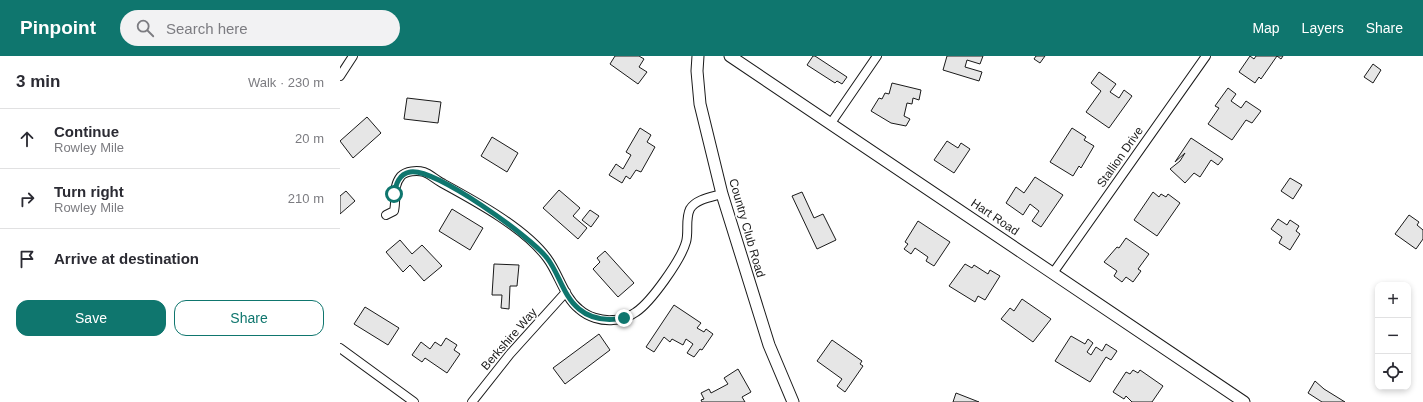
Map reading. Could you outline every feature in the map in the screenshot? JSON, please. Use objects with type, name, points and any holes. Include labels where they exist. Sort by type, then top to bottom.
[{"type":"street","points":[[340,76],[353,56]]},
{"type":"street","name":"Country Club Road","points":[[698,56],[697,70],[700,104],[722,194],[769,346],[793,402]]},
{"type":"street","name":"Hart Road","points":[[730,56],[1244,402]]},
{"type":"street","points":[[831,123],[877,56]]},
{"type":"street","name":"Stallion Drive","points":[[1053,273],[1206,56]]},
{"type":"street","points":[[386,215],[394,211],[396,185],[402,175],[411,171],[424,172],[479,202],[528,239],[547,258],[566,292],[579,309],[589,316],[601,320],[619,319],[635,313],[644,306],[681,256],[686,240],[690,209],[699,202],[722,194]]},
{"type":"street","name":"Berkshire Way","points":[[472,402],[510,354],[566,292]]},
{"type":"street","points":[[340,348],[414,402]]},
{"type":"building","points":[[615,56],[639,56],[644,59],[639,67],[647,72],[638,84],[610,64]]},
{"type":"building","points":[[813,56],[847,77],[842,84],[837,81],[835,83],[807,65]]},
{"type":"building","points":[[947,56],[983,56],[980,64],[967,60],[965,67],[982,72],[979,81],[943,70]]},
{"type":"building","points":[[1036,56],[1045,56],[1040,63],[1034,59]]},
{"type":"building","points":[[1250,56],[1254,59],[1256,56],[1277,56],[1261,79],[1259,77],[1255,83],[1239,72]]},
{"type":"building","points":[[1373,64],[1381,70],[1373,83],[1364,77]]},
{"type":"building","points":[[1099,72],[1116,84],[1110,92],[1119,98],[1124,90],[1132,96],[1109,128],[1086,112],[1101,91],[1091,83]]},
{"type":"building","points":[[892,83],[921,90],[919,100],[913,98],[912,104],[907,103],[904,116],[910,119],[906,126],[891,123],[871,111],[879,98],[882,99],[885,93],[889,94]]},
{"type":"building","points":[[1228,88],[1236,94],[1231,101],[1241,108],[1246,101],[1261,111],[1252,123],[1246,120],[1232,140],[1208,124],[1219,108],[1215,106]]},
{"type":"building","points":[[407,98],[441,102],[438,123],[404,119]]},
{"type":"building","points":[[367,117],[381,133],[353,158],[340,141]]},
{"type":"building","points":[[640,128],[651,135],[647,142],[655,147],[641,172],[636,170],[630,179],[626,176],[622,183],[609,175],[616,164],[623,169],[631,155],[626,152]]},
{"type":"building","points":[[1072,128],[1086,137],[1084,140],[1094,146],[1081,168],[1079,166],[1073,176],[1050,162]]},
{"type":"building","points":[[492,137],[518,153],[507,172],[481,156]]},
{"type":"building","points":[[1191,138],[1223,159],[1218,165],[1211,160],[1200,177],[1194,173],[1185,183],[1170,169],[1180,161],[1185,153],[1175,162]]},
{"type":"building","points":[[947,141],[958,148],[961,143],[970,149],[954,173],[934,160]]},
{"type":"building","points":[[1035,177],[1063,195],[1041,227],[1032,221],[1039,211],[1030,204],[1023,215],[1006,203],[1016,187],[1024,193]]},
{"type":"building","points":[[1290,178],[1302,185],[1293,199],[1281,191]]},
{"type":"building","points":[[559,190],[580,208],[573,216],[587,228],[578,239],[543,208]]},
{"type":"building","points":[[346,191],[355,201],[340,214],[340,196]]},
{"type":"building","points":[[802,192],[814,218],[823,214],[836,240],[817,249],[792,196]]},
{"type":"building","points":[[1153,192],[1159,197],[1161,194],[1166,197],[1168,194],[1180,203],[1157,236],[1134,220]]},
{"type":"building","points":[[452,209],[483,228],[470,250],[439,231]]},
{"type":"building","points":[[590,210],[599,216],[591,227],[582,220]]},
{"type":"building","points":[[1409,215],[1419,222],[1417,225],[1423,230],[1423,239],[1416,249],[1395,234]]},
{"type":"building","points":[[1278,219],[1287,225],[1290,220],[1299,226],[1296,231],[1300,234],[1290,250],[1279,243],[1282,237],[1271,229]]},
{"type":"building","points":[[918,221],[950,242],[934,266],[926,261],[928,257],[915,248],[911,254],[904,249],[908,244],[905,242]]},
{"type":"building","points":[[1126,238],[1149,254],[1138,269],[1141,271],[1133,282],[1126,277],[1122,282],[1114,276],[1117,271],[1104,262],[1117,247],[1119,248]]},
{"type":"building","points":[[400,240],[412,254],[422,245],[442,266],[424,281],[410,265],[403,272],[386,252]]},
{"type":"building","points":[[605,251],[634,283],[618,297],[593,269],[600,262],[597,258]]},
{"type":"building","points":[[494,264],[519,265],[517,286],[510,286],[509,309],[501,308],[502,295],[492,295]]},
{"type":"building","points":[[965,264],[972,268],[974,265],[988,274],[990,270],[1000,276],[985,300],[978,296],[975,302],[949,286]]},
{"type":"building","points":[[1022,299],[1051,319],[1033,342],[1001,319],[1010,308],[1014,311]]},
{"type":"building","points":[[674,305],[701,323],[697,328],[704,332],[706,329],[713,334],[702,350],[700,349],[694,357],[687,353],[693,344],[686,339],[683,345],[672,339],[670,342],[664,337],[654,352],[646,347]]},
{"type":"building","points":[[365,307],[399,328],[388,345],[354,324]]},
{"type":"building","points":[[599,334],[610,350],[565,384],[553,368]]},
{"type":"building","points":[[1071,336],[1085,344],[1088,339],[1093,343],[1087,352],[1091,355],[1096,347],[1102,351],[1106,344],[1117,351],[1111,360],[1106,357],[1090,382],[1055,361]]},
{"type":"building","points":[[446,338],[457,345],[454,350],[460,354],[447,373],[425,358],[422,362],[412,355],[421,342],[430,349],[435,342],[441,346]]},
{"type":"building","points":[[832,340],[862,361],[860,364],[863,366],[845,392],[837,386],[842,379],[817,361]]},
{"type":"building","points":[[738,369],[751,392],[742,397],[745,402],[702,402],[701,400],[704,399],[701,393],[709,389],[711,393],[728,384],[724,378]]},
{"type":"building","points":[[1133,370],[1138,373],[1140,370],[1163,386],[1152,402],[1132,402],[1126,396],[1124,399],[1113,392],[1126,372],[1130,374]]},
{"type":"building","points":[[1315,381],[1324,389],[1345,402],[1322,402],[1308,393]]},
{"type":"building","points":[[956,393],[979,402],[953,402]]},
{"type":"route","points":[[394,194],[396,185],[402,175],[411,171],[424,172],[479,202],[528,239],[547,258],[566,292],[579,309],[589,316],[601,320],[624,318]]}]
